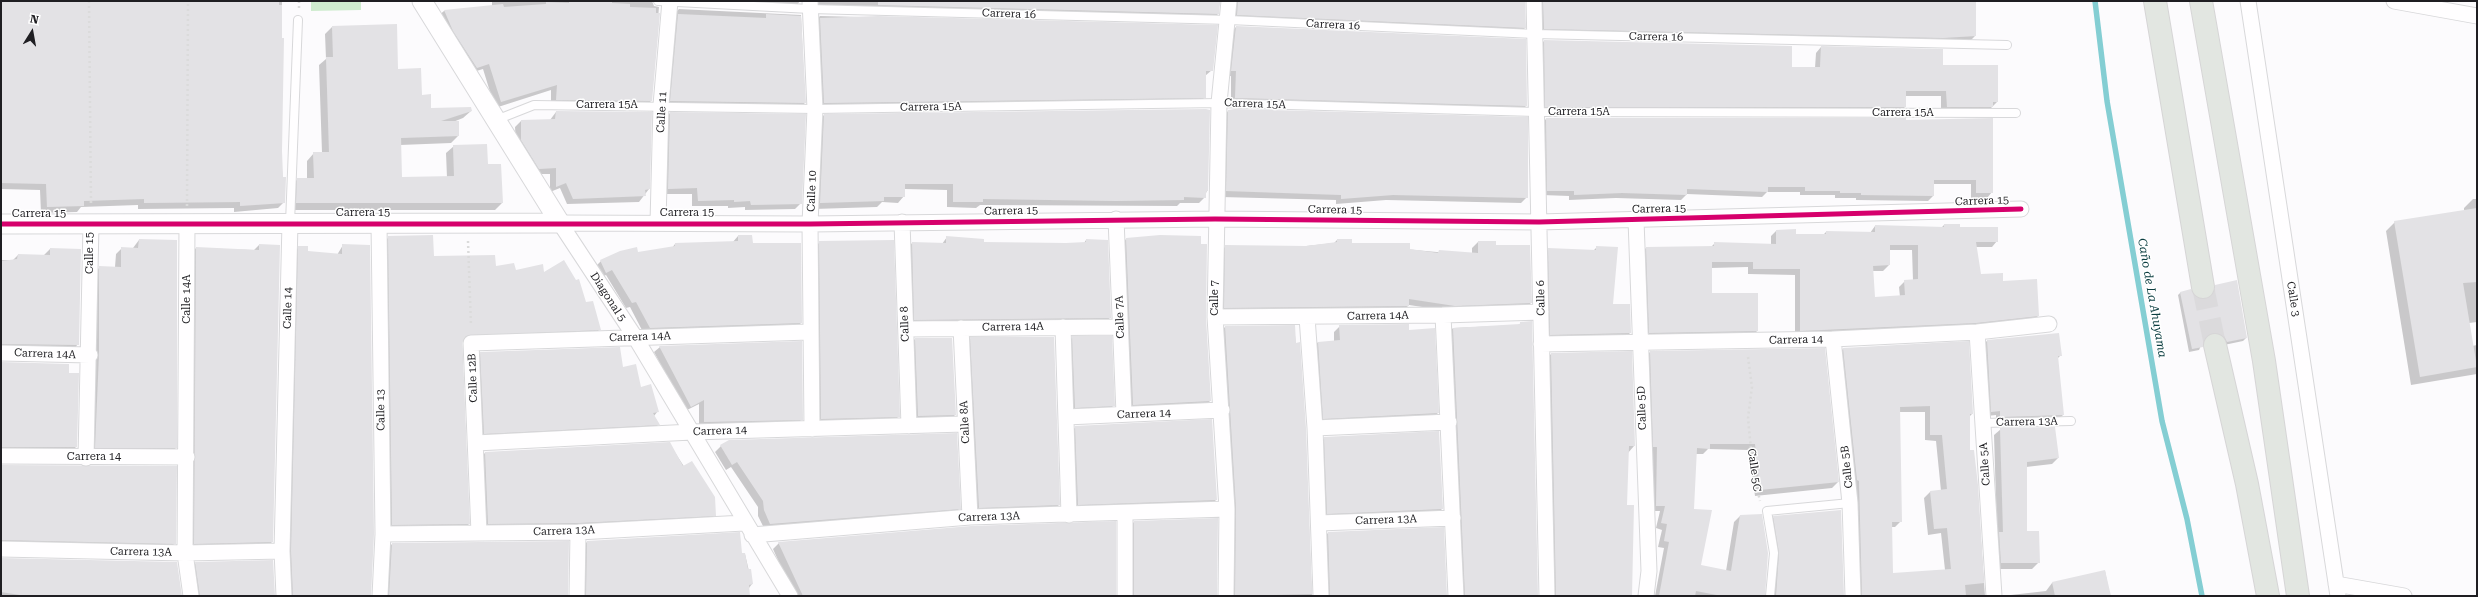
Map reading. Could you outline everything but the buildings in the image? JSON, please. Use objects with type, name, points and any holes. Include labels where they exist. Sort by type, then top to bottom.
[{"type":"main road","points":[[2155,1],[2203,287]]},
{"type":"main road","points":[[2201,1],[2264,360],[2298,596]]},
{"type":"main road","points":[[2215,345],[2247,484],[2268,596]]},
{"type":"street","name":"Calle 11","points":[[658,223],[661,105],[666,1]]},
{"type":"street","name":"Calle 7","points":[[1226,596],[1227,509],[1215,317],[1215,219],[1219,103],[1229,20],[1229,1]]},
{"type":"street","name":"Calle 6","points":[[1534,1],[1547,596]]},
{"type":"street","name":"Calle 3","points":[[2248,1],[2337,590]]},
{"type":"street","points":[[2394,1],[2477,16]]},
{"type":"street","name":"Diagonal 5","points":[[427,2],[496,120],[560,223],[635,338],[748,529],[790,596]]},
{"type":"street","name":"Calle 10","points":[[810,5],[815,109],[810,224],[809,332],[812,429]]},
{"type":"street","name":"Carrera 15","points":[[1,224],[810,224],[1116,219],[1539,222],[2021,209]]},
{"type":"street","name":"Calle 7A","points":[[1116,219],[1124,414]]},
{"type":"street","name":"Calle 5D","points":[[1636,220],[1649,571],[1646,596]]},
{"type":"street","name":"Calle 8","points":[[902,222],[909,426]]},
{"type":"street","name":"Calle 14","points":[[284,596],[282,551],[290,223]]},
{"type":"street","name":"Calle 13","points":[[379,223],[383,534],[380,596]]},
{"type":"street","name":"Calle 15","points":[[86,458],[90,355],[91,224]]},
{"type":"street","name":"Calle 14A","points":[[187,225],[187,457],[185,553],[191,596]]},
{"type":"street","name":"Carrera 14A","points":[[1215,317],[1443,315],[1541,312]]},
{"type":"street","points":[[1443,315],[1456,596]]},
{"type":"street","points":[[1307,317],[1315,428],[1321,596]]},
{"type":"street","name":"Carrera 14","points":[[1541,344],[1833,339],[1977,332],[2049,324]]},
{"type":"street","points":[[1063,326],[1070,515]]},
{"type":"street","name":"Carrera 14A","points":[[906,329],[1063,326],[1120,327]]},
{"type":"street","name":"Calle 8A","points":[[961,328],[964,424],[970,517]]},
{"type":"street","name":"Carrera 14A","points":[[471,343],[809,332]]},
{"type":"street","name":"Calle 5A","points":[[1977,332],[1994,596]]},
{"type":"street","name":"Calle 5B","points":[[1833,339],[1850,503],[1853,596]]},
{"type":"street","name":"Calle 12B","points":[[471,343],[479,533]]},
{"type":"street","name":"Carrera 14A","points":[[1,353],[90,355]]},
{"type":"street","name":"Carrera 14","points":[[1066,417],[1222,410]]},
{"type":"street","points":[[1315,428],[1449,422]]},
{"type":"street","name":"Carrera 14","points":[[476,442],[692,432],[964,424]]},
{"type":"street","name":"Carrera 14","points":[[1,456],[86,458],[187,457]]},
{"type":"street","name":"Carrera 13A","points":[[383,534],[748,529],[970,517],[1227,509]]},
{"type":"street","points":[[1125,513],[1126,596]]},
{"type":"street","name":"Carrera 13A","points":[[1319,523],[1453,518]]},
{"type":"street","points":[[577,596],[578,532]]},
{"type":"street","name":"Carrera 13A","points":[[1,549],[185,553],[282,551]]},
{"type":"street","points":[[2337,590],[2404,596]]},
{"type":"lane","name":"Carrera 16","points":[[666,1],[1229,20],[1535,34],[2007,45]]},
{"type":"lane","name":"Calle 14","points":[[290,223],[298,20]]},
{"type":"lane","name":"Carrera 15A","points":[[496,120],[534,106],[661,105],[815,109],[1219,103],[1536,112],[2016,113]]},
{"type":"lane","name":"Carrera 13A","points":[[1983,423],[2071,421]]},
{"type":"lane","points":[[1770,596],[1774,553],[1767,510],[1850,503]]},
{"type":"path","points":[[187,225],[188,1]]},
{"type":"green space","points":[[311,1],[361,1],[361,10],[311,11]]},
{"type":"waterway","name":"Caño de La Ahuyama","points":[[2095,1],[2107,101],[2162,421],[2187,519],[2202,596]]},
{"type":"tunnel","points":[[2203,287],[2215,345]]},
{"type":"cycle path","points":[[1,224],[810,224],[1215,219],[1539,222],[2021,209]]}]
